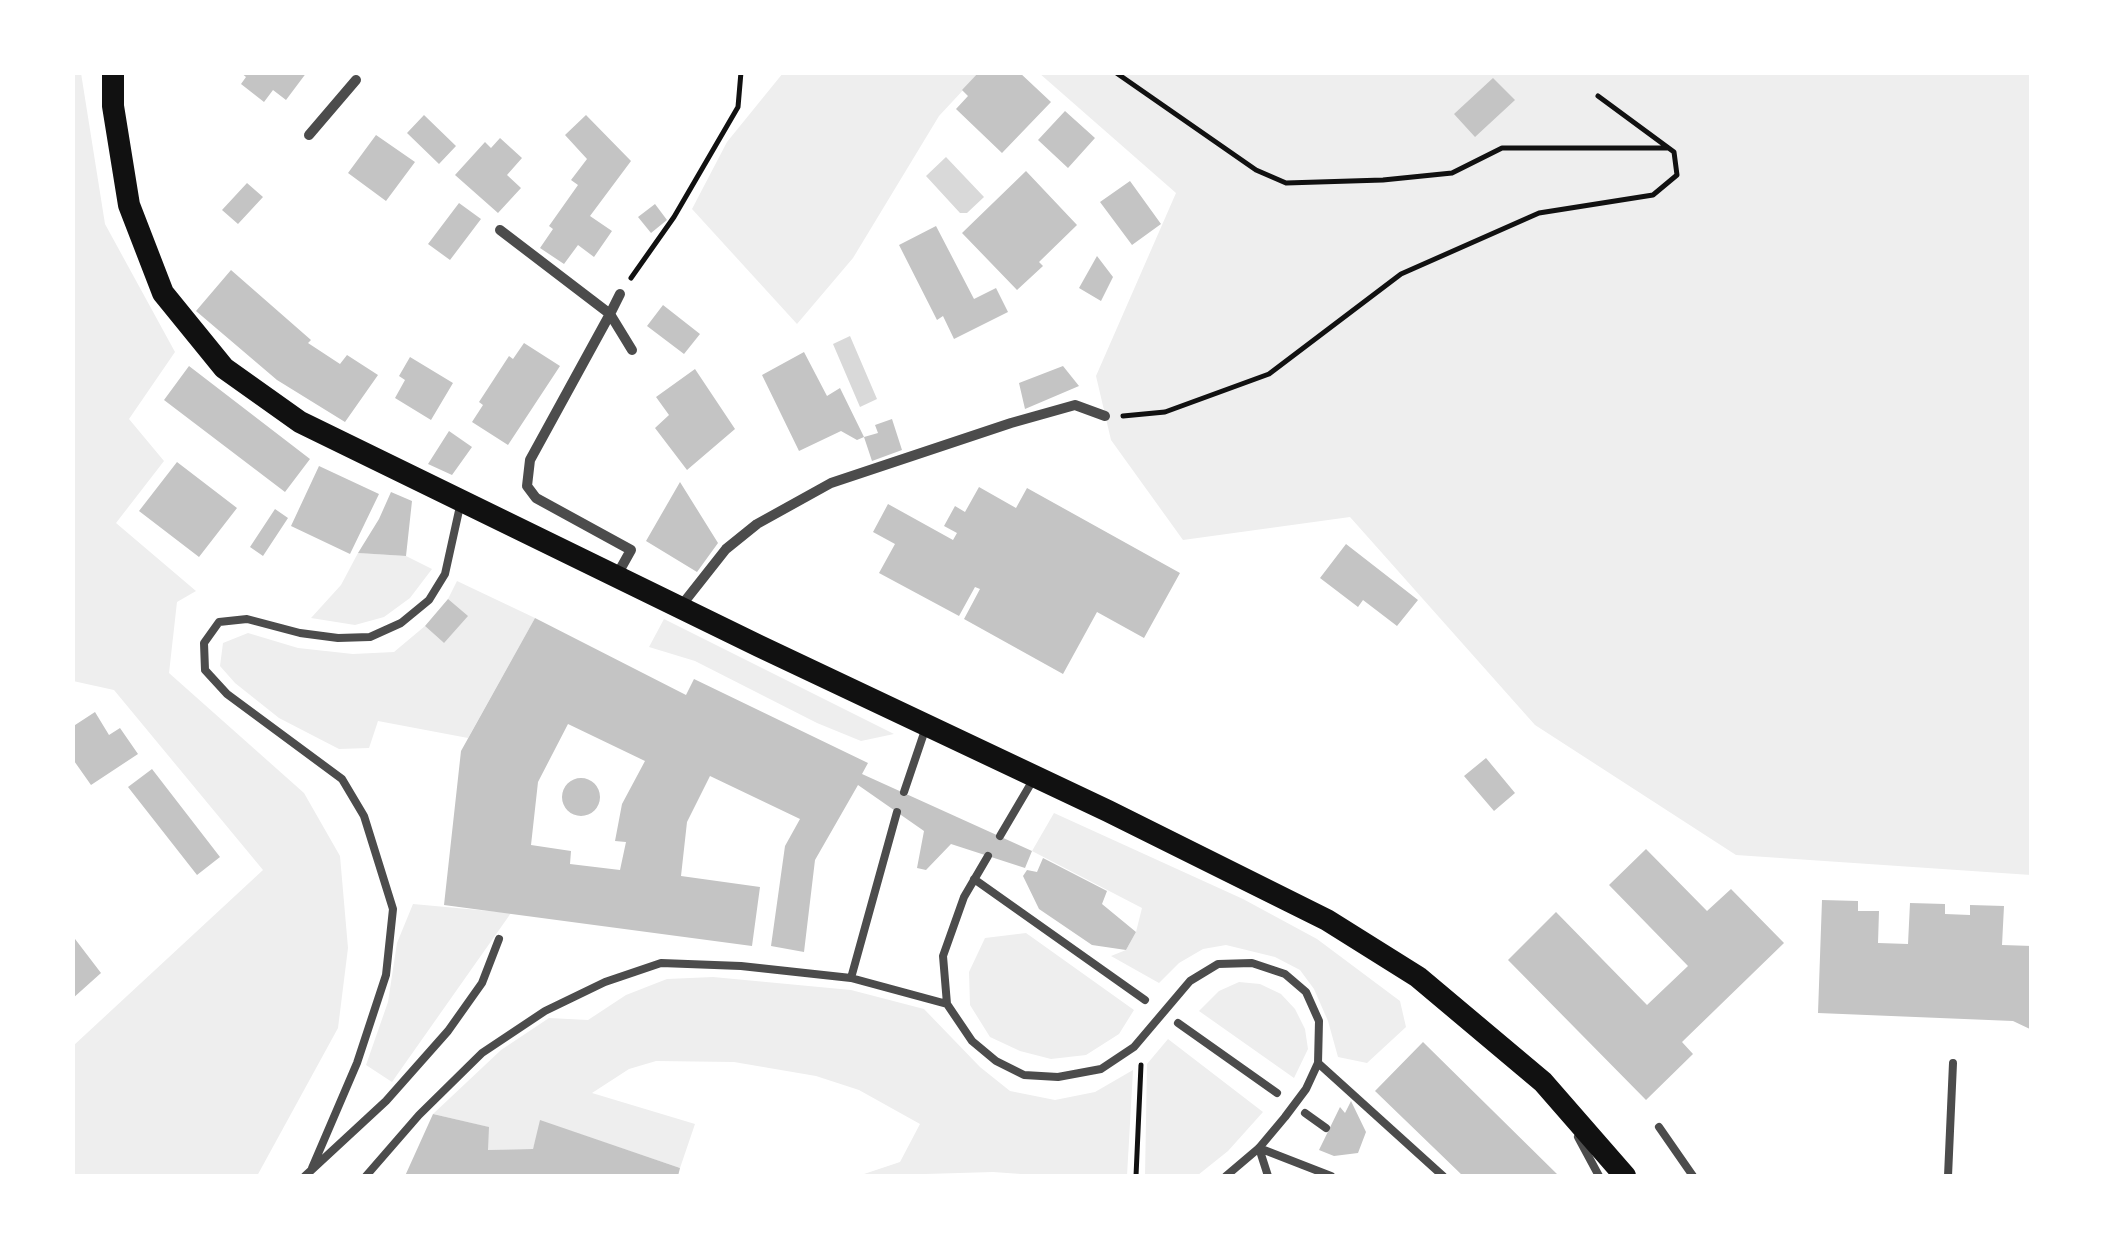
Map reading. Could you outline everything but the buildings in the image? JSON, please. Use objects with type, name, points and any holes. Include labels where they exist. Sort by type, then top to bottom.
[{"type":"main road","points":[[113,72],[113,106],[129,204],[163,293],[224,368],[300,422],[1328,920],[1418,977],[1543,1082],[1626,1176]]},
{"type":"street","points":[[309,135],[357,75]]},
{"type":"street","points":[[500,230],[610,314],[632,350]]},
{"type":"street","points":[[616,576],[631,550],[536,498],[527,486],[530,460],[620,294]]},
{"type":"street","points":[[680,607],[726,550],[756,524],[831,484],[1011,422],[1075,405],[1105,416]]},
{"type":"lane","points":[[312,1168],[357,1063],[386,975],[393,910],[364,816],[342,778],[227,694],[205,670],[204,643],[219,622],[247,619],[300,634],[338,638],[370,637],[401,622],[429,600],[445,574],[461,502]]},
{"type":"lane","points":[[904,792],[926,726]]},
{"type":"lane","points":[[1000,836],[1035,776]]},
{"type":"lane","points":[[851,978],[897,812]]},
{"type":"lane","points":[[988,856],[974,879],[943,956],[947,1004],[972,1040],[996,1061],[1024,1075],[1058,1076],[1100,1069],[1134,1047],[1190,980],[1218,964],[1252,963],[1285,974],[1306,992],[1319,1021],[1318,1064],[1306,1090],[1259,1148],[1226,1176]]},
{"type":"lane","points":[[974,879],[1145,1000]]},
{"type":"lane","points":[[305,1176],[386,1100],[448,1031],[482,982],[498,939]]},
{"type":"lane","points":[[366,1176],[419,1115],[482,1053],[545,1011],[605,982],[661,963],[741,966],[851,978],[947,1004]]},
{"type":"lane","points":[[1178,1023],[1277,1093]]},
{"type":"lane","points":[[1948,1176],[1952,1063]]},
{"type":"lane","points":[[1318,1064],[1443,1176]]},
{"type":"lane","points":[[1543,1082],[1600,1176]]},
{"type":"lane","points":[[1305,1113],[1326,1128]]},
{"type":"lane","points":[[1659,1126],[1693,1176]]},
{"type":"lane","points":[[1259,1148],[1268,1176]]},
{"type":"lane","points":[[1259,1148],[1331,1176]]},
{"type":"path","points":[[620,294],[674,217],[738,107],[740,72]]},
{"type":"path","points":[[1115,72],[1256,170],[1286,183],[1452,173],[1502,148],[1667,148]]},
{"type":"path","points":[[1105,416],[1165,412],[1269,374],[1401,274],[1539,213],[1653,195],[1677,175],[1674,152],[1598,96]]},
{"type":"path","points":[[1136,1176],[1143,1036]]},
{"type":"shaded area","points":[[72,73],[81,73],[105,224],[175,352],[129,419],[164,461],[116,523],[196,591],[177,602],[169,673],[304,793],[340,856],[348,948],[338,1028],[257,1176],[73,1176],[73,1046],[263,870],[114,690],[73,681]]},
{"type":"shaded area","points":[[783,73],[979,73],[939,116],[853,258],[797,324],[692,209],[727,142]]},
{"type":"shaded area","points":[[1039,73],[2031,73],[2031,875],[1736,855],[1535,725],[1350,517],[1183,540],[1111,440],[1096,376],[1176,193]]},
{"type":"shaded area","points":[[946,157],[984,197],[967,213],[960,213],[926,176]]},
{"type":"shaded area","points":[[850,336],[877,399],[860,407],[833,344]]},
{"type":"shaded area","points":[[358,553],[406,556],[432,569],[410,598],[384,617],[355,625],[311,618],[341,585]]},
{"type":"shaded area","points":[[457,581],[535,618],[468,738],[378,721],[369,748],[339,749],[279,718],[220,666],[223,643],[248,633],[298,648],[353,654],[394,652],[425,626],[444,643],[448,599]]},
{"type":"shaded area","points":[[664,619],[894,734],[861,741],[695,661],[649,647]]},
{"type":"shaded area","points":[[1054,813],[1243,899],[1317,939],[1400,1001],[1406,1027],[1367,1063],[1338,1057],[1314,989],[1300,970],[1275,957],[1226,945],[1203,949],[1179,963],[1159,983],[1111,956],[1126,950],[1142,908],[1032,851]]},
{"type":"shaded area","points":[[413,904],[511,913],[392,1082],[366,1065],[388,1002],[397,943]]},
{"type":"shaded area","points":[[1026,933],[1134,1010],[1119,1034],[1086,1055],[1051,1059],[990,1037],[970,1005],[969,972],[985,938]]},
{"type":"shaded area","points":[[713,977],[851,990],[924,1009],[980,1067],[1010,1091],[1055,1100],[1095,1092],[1133,1070],[1127,1176],[993,1172],[858,1176],[900,1162],[920,1124],[859,1090],[816,1076],[734,1062],[656,1061],[629,1069],[592,1093],[695,1124],[680,1168],[541,1121],[533,1149],[488,1150],[488,1127],[433,1114],[501,1050],[549,1018],[588,1020],[626,995],[667,979]]},
{"type":"shaded area","points":[[1239,982],[1260,984],[1281,994],[1295,1009],[1305,1029],[1308,1049],[1294,1078],[1199,1011],[1219,991]]},
{"type":"shaded area","points":[[1168,1039],[1263,1112],[1228,1151],[1198,1175],[1145,1176],[1147,1064]]}]
